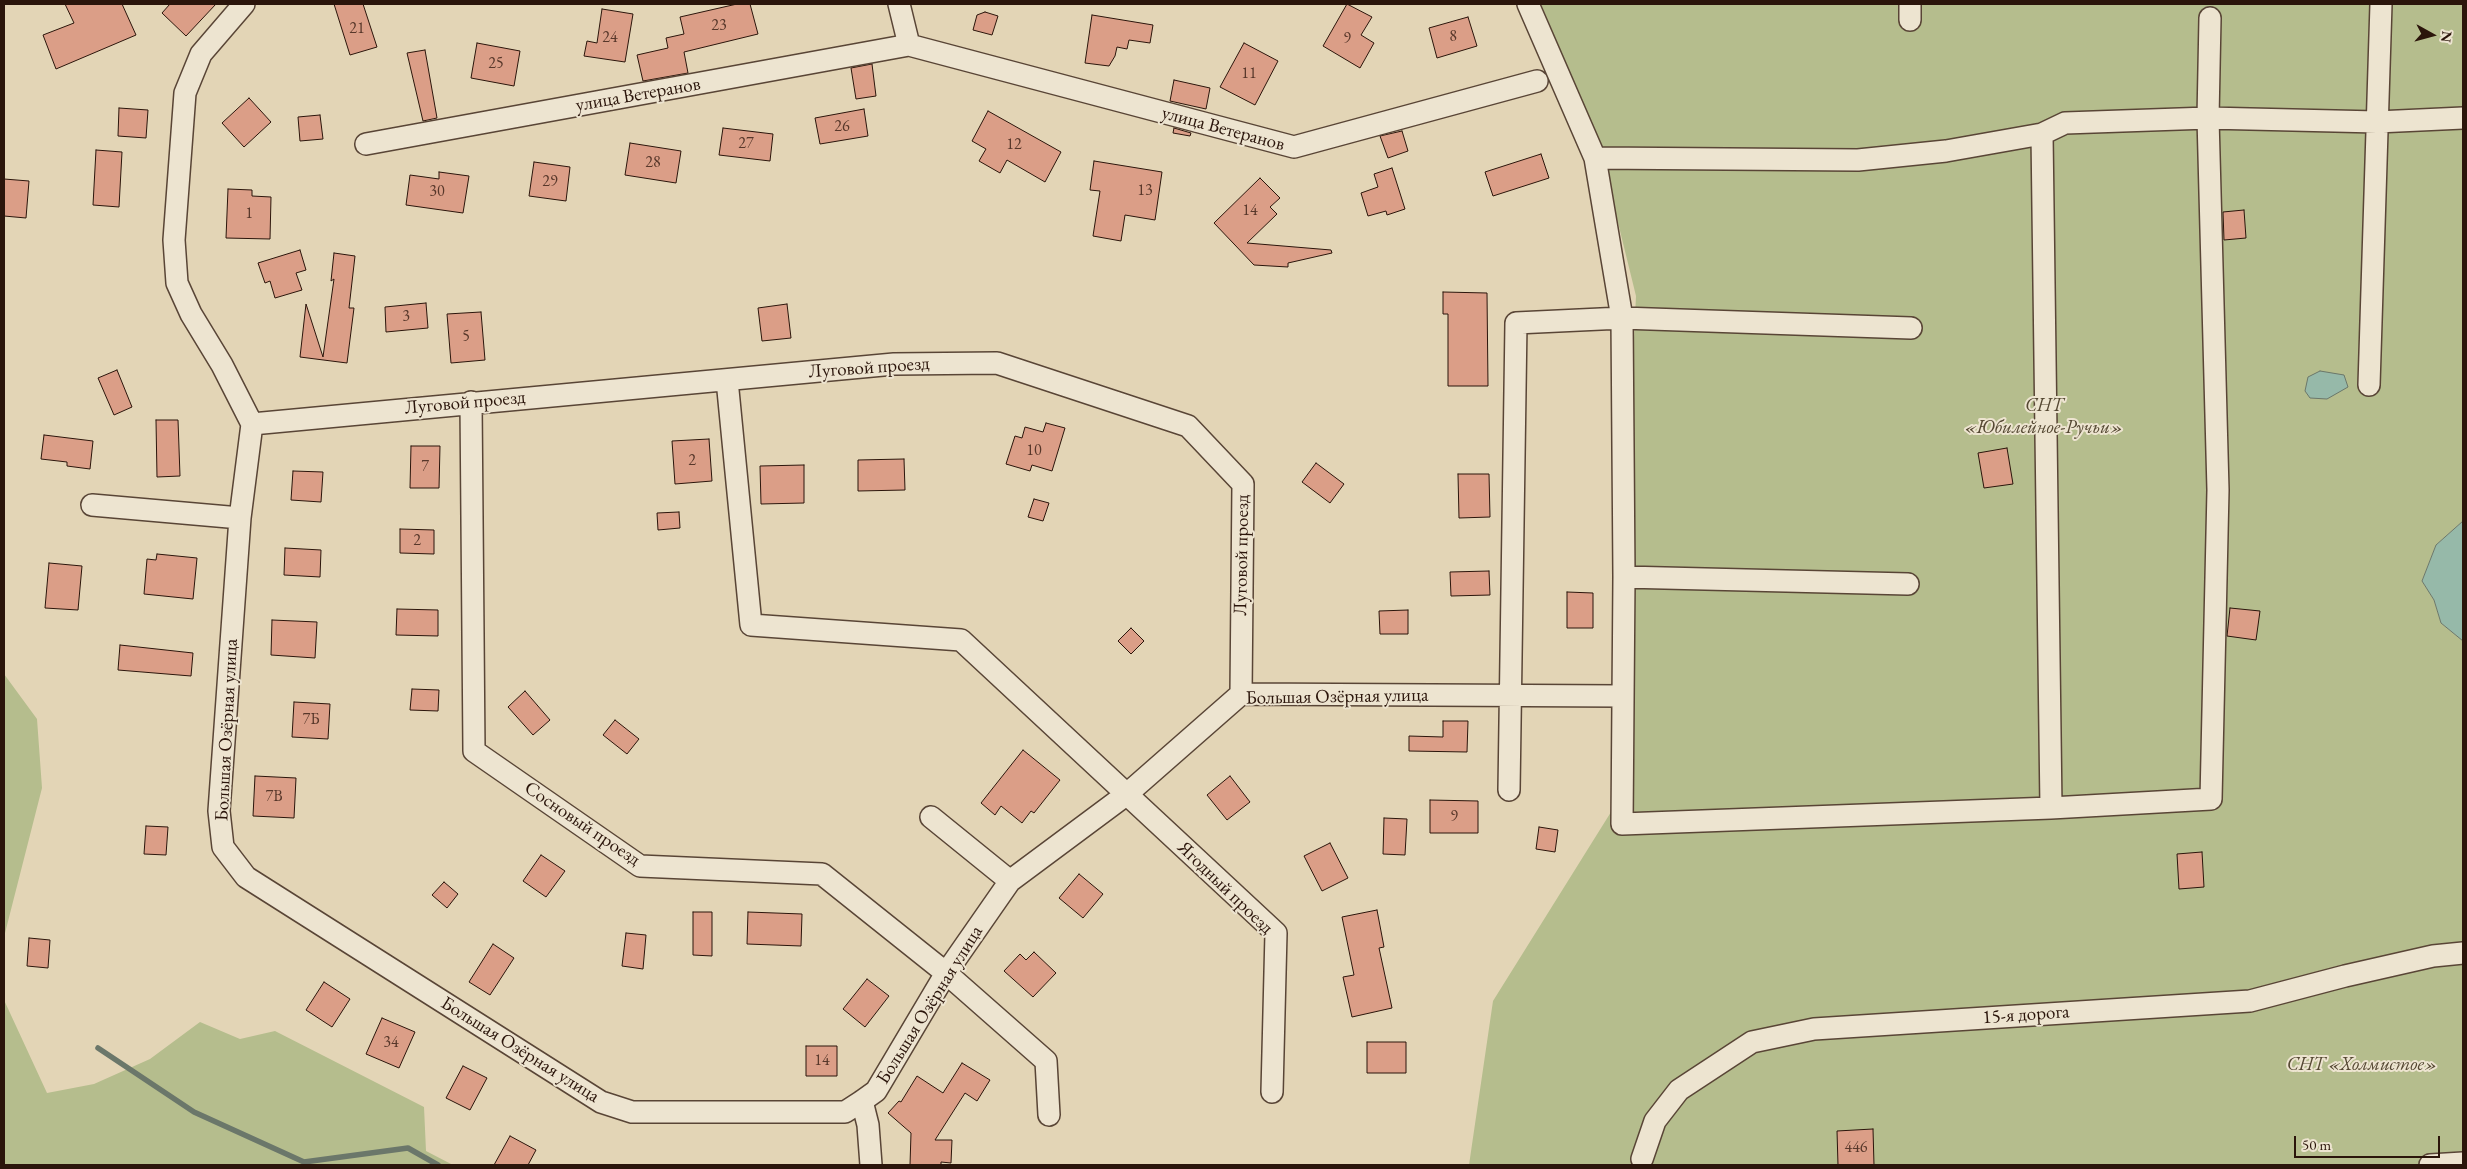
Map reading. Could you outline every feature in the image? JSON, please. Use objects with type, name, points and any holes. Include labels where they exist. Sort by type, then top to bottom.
[{"type":"street","points":[[244,4],[201,54],[185,93],[174,240],[177,283],[191,314],[222,365],[252,424]]},
{"type":"street","points":[[899,4],[909,45]]},
{"type":"street","points":[[1528,4],[1595,158],[1622,318],[1624,577],[1622,824],[2051,808],[2211,799],[2218,490],[2208,118],[2210,18]]},
{"type":"street","points":[[2369,385],[2381,4]]},
{"type":"street","name":"улица Ветеранов","points":[[366,144],[909,45],[1294,147],[1537,81]]},
{"type":"street","points":[[1595,158],[1858,160],[1946,151],[2042,134],[2065,123],[2208,118],[2377,122],[2463,118]]},
{"type":"street","points":[[2042,134],[2051,808]]},
{"type":"street","points":[[1509,790],[1516,323],[1622,318],[1911,328]]},
{"type":"street","name":"Луговой проезд","points":[[252,424],[471,402],[894,364],[997,362],[1188,426],[1242,484],[1241,694]]},
{"type":"street","name":"Ягодный проезд","points":[[727,380],[751,626],[961,640],[1276,933],[1272,1092]]},
{"type":"street","name":"Сосновый проезд","points":[[471,402],[474,751],[640,866],[822,874],[946,973],[1046,1061],[1049,1115]]},
{"type":"street","name":"Большая Озёрная улица","points":[[252,424],[240,518],[219,811],[223,847],[246,877],[601,1102],[632,1112],[844,1112],[862,1101],[876,1091],[946,973],[1010,881],[1127,794],[1241,694],[1622,696]]},
{"type":"street","points":[[92,506],[240,518]]},
{"type":"street","points":[[1624,577],[1908,584]]},
{"type":"street","points":[[931,817],[1010,881]]},
{"type":"street","name":"15-я дорога","points":[[1642,1159],[1655,1121],[1679,1090],[1752,1042],[1814,1029],[2250,1001],[2345,976],[2433,956],[2463,954]]},
{"type":"street","points":[[862,1101],[868,1125],[870,1165]]},
{"type":"street","points":[[2430,1165],[2463,1163]]},
{"type":"green space","name":"СНТ «Юбилейное-Ручьи»","points":[[1541,4],[2463,4],[2463,521],[2436,545],[2422,581],[2434,600],[2441,623],[2463,641],[2463,1165],[1469,1165],[1493,1001],[1611,812],[1636,296],[1598,141]]},
{"type":"green space","points":[[4,674],[37,719],[42,788],[4,937]]},
{"type":"green space","points":[[4,1000],[47,1093],[94,1084],[150,1059],[200,1022],[240,1039],[275,1031],[424,1107],[426,1151],[453,1165],[4,1165]]},
{"type":"shaded area","points":[[2320,371],[2344,375],[2348,387],[2327,399],[2310,398],[2305,391],[2308,377]]},
{"type":"shaded area","points":[[2463,521],[2463,641],[2441,623],[2434,600],[2422,581],[2436,545]]},
{"type":"building","points":[[65,4],[122,4],[136,35],[56,69],[43,35],[74,23]]},
{"type":"building","points":[[170,4],[216,4],[186,36],[162,13]]},
{"type":"building","points":[[334,4],[363,4],[377,47],[350,55]]},
{"type":"building","points":[[737,4],[750,4],[758,34],[684,52],[688,73],[643,81],[637,55],[668,48],[666,38],[684,34],[680,17]]},
{"type":"building","points":[[1347,4],[1372,17],[1361,35],[1374,43],[1360,68],[1323,46]]},
{"type":"building","points":[[602,9],[633,14],[625,62],[584,56],[587,41],[597,43]]},
{"type":"building","points":[[985,12],[998,16],[992,35],[973,30],[977,15]]},
{"type":"building","points":[[1092,15],[1153,25],[1150,43],[1129,40],[1127,49],[1117,47],[1115,56],[1109,66],[1085,63]]},
{"type":"building","points":[[1468,17],[1477,46],[1437,58],[1429,28]]},
{"type":"building","points":[[477,43],[520,51],[514,86],[471,78]]},
{"type":"building","points":[[1244,43],[1278,61],[1255,105],[1220,87]]},
{"type":"building","points":[[425,50],[437,118],[423,121],[407,53]]},
{"type":"building","points":[[872,64],[876,96],[856,99],[851,68]]},
{"type":"building","points":[[1174,80],[1210,88],[1206,109],[1170,101]]},
{"type":"building","points":[[249,98],[271,122],[244,147],[222,123]]},
{"type":"building","points":[[119,108],[148,110],[146,138],[118,136]]},
{"type":"building","points":[[864,109],[868,136],[820,144],[815,118]]},
{"type":"building","points":[[988,111],[1061,152],[1045,182],[1007,160],[1000,173],[979,161],[986,149],[972,141]]},
{"type":"building","points":[[320,115],[323,139],[300,141],[298,117]]},
{"type":"building","points":[[723,128],[773,134],[770,161],[719,155]]},
{"type":"building","points":[[1174,128],[1191,133],[1190,136],[1173,133]]},
{"type":"building","points":[[1402,131],[1408,151],[1388,158],[1380,136]]},
{"type":"building","points":[[630,143],[681,151],[676,183],[625,175]]},
{"type":"building","points":[[96,150],[122,152],[119,207],[93,205]]},
{"type":"building","points":[[1541,154],[1549,178],[1493,196],[1485,172]]},
{"type":"building","points":[[1094,161],[1162,172],[1155,220],[1125,215],[1121,241],[1093,236],[1100,191],[1090,190]]},
{"type":"building","points":[[534,162],[570,167],[566,201],[529,196]]},
{"type":"building","points":[[1392,168],[1405,209],[1387,215],[1386,211],[1368,216],[1361,193],[1378,187],[1374,174]]},
{"type":"building","points":[[439,172],[469,176],[463,213],[406,205],[410,175],[439,179]]},
{"type":"building","points":[[1260,178],[1280,198],[1270,207],[1277,214],[1247,243],[1331,250],[1332,253],[1288,263],[1288,267],[1254,265],[1214,223]]},
{"type":"building","points":[[4,179],[29,181],[26,218],[4,216]]},
{"type":"building","points":[[228,189],[252,190],[252,196],[271,197],[270,239],[226,238]]},
{"type":"building","points":[[2244,210],[2246,238],[2224,240],[2223,212]]},
{"type":"building","points":[[300,250],[306,270],[296,273],[302,290],[275,298],[270,281],[265,283],[258,263]]},
{"type":"building","points":[[334,253],[355,256],[349,308],[354,308],[347,363],[300,357],[306,304],[323,357],[334,279],[331,281]]},
{"type":"building","points":[[1443,292],[1487,293],[1488,386],[1448,386],[1448,314],[1443,314]]},
{"type":"building","points":[[426,303],[428,328],[386,332],[385,307]]},
{"type":"building","points":[[787,304],[791,338],[762,341],[758,308]]},
{"type":"building","points":[[481,312],[485,360],[451,363],[447,314]]},
{"type":"building","points":[[117,370],[132,407],[114,415],[98,378]]},
{"type":"building","points":[[156,420],[178,420],[180,476],[157,477]]},
{"type":"building","points":[[1046,423],[1065,428],[1052,471],[1032,465],[1030,471],[1006,464],[1015,436],[1022,438],[1025,427],[1043,432]]},
{"type":"building","points":[[44,435],[93,441],[90,469],[67,466],[67,462],[41,459]]},
{"type":"building","points":[[709,439],[712,481],[675,484],[672,441]]},
{"type":"building","points":[[411,446],[440,446],[439,488],[410,488]]},
{"type":"building","points":[[2007,448],[2013,484],[1984,488],[1978,453]]},
{"type":"building","points":[[904,459],[905,490],[858,491],[858,460]]},
{"type":"building","points":[[1316,463],[1344,484],[1330,503],[1302,482]]},
{"type":"building","points":[[804,465],[804,503],[761,504],[760,466]]},
{"type":"building","points":[[293,471],[323,472],[321,502],[291,500]]},
{"type":"building","points":[[1458,474],[1489,474],[1490,517],[1459,518]]},
{"type":"building","points":[[1034,499],[1049,503],[1043,521],[1028,517]]},
{"type":"building","points":[[679,512],[680,528],[658,530],[657,513]]},
{"type":"building","points":[[400,529],[434,530],[434,554],[400,553]]},
{"type":"building","points":[[285,548],[321,550],[320,577],[284,575]]},
{"type":"building","points":[[157,554],[197,558],[193,599],[144,594],[147,559],[156,560]]},
{"type":"building","points":[[49,563],[82,566],[78,610],[45,608]]},
{"type":"building","points":[[1489,571],[1490,595],[1451,596],[1450,572]]},
{"type":"building","points":[[1567,592],[1593,593],[1593,628],[1567,628]]},
{"type":"building","points":[[2230,608],[2260,611],[2256,640],[2227,636]]},
{"type":"building","points":[[397,609],[438,610],[438,636],[396,635]]},
{"type":"building","points":[[1408,610],[1408,634],[1380,634],[1379,611]]},
{"type":"building","points":[[272,620],[317,622],[315,658],[271,655]]},
{"type":"building","points":[[1131,628],[1144,641],[1131,654],[1118,641]]},
{"type":"building","points":[[120,645],[193,653],[191,676],[118,670]]},
{"type":"building","points":[[412,689],[439,690],[438,711],[410,710]]},
{"type":"building","points":[[525,691],[550,720],[533,735],[508,707]]},
{"type":"building","points":[[294,702],[330,704],[328,739],[292,737]]},
{"type":"building","points":[[615,720],[639,739],[627,754],[603,735]]},
{"type":"building","points":[[1443,721],[1468,721],[1467,752],[1409,751],[1409,736],[1443,737]]},
{"type":"building","points":[[1023,750],[1060,780],[1034,813],[1031,811],[1022,823],[1001,806],[995,815],[981,803]]},
{"type":"building","points":[[255,776],[296,778],[294,818],[253,816]]},
{"type":"building","points":[[1230,776],[1250,802],[1227,820],[1207,795]]},
{"type":"building","points":[[1430,800],[1478,801],[1478,833],[1430,833]]},
{"type":"building","points":[[1384,818],[1407,819],[1405,855],[1383,854]]},
{"type":"building","points":[[146,826],[168,827],[166,855],[144,854]]},
{"type":"building","points":[[1539,827],[1558,830],[1555,852],[1536,849]]},
{"type":"building","points":[[1330,843],[1348,878],[1322,891],[1304,856]]},
{"type":"building","points":[[2202,852],[2204,887],[2179,889],[2177,854]]},
{"type":"building","points":[[541,855],[565,871],[546,897],[523,881]]},
{"type":"building","points":[[1079,874],[1103,894],[1083,918],[1059,898]]},
{"type":"building","points":[[444,882],[458,894],[447,908],[432,895]]},
{"type":"building","points":[[1377,910],[1384,947],[1379,948],[1392,1008],[1352,1017],[1343,977],[1354,975],[1342,917]]},
{"type":"building","points":[[693,912],[712,912],[712,956],[693,955]]},
{"type":"building","points":[[748,912],[802,914],[801,946],[747,944]]},
{"type":"building","points":[[626,933],[646,935],[643,969],[622,966]]},
{"type":"building","points":[[29,938],[50,940],[48,968],[27,966]]},
{"type":"building","points":[[493,944],[514,958],[490,995],[469,982]]},
{"type":"building","points":[[1034,952],[1056,973],[1033,997],[1004,971],[1020,954],[1026,960]]},
{"type":"building","points":[[867,979],[889,996],[865,1027],[843,1009]]},
{"type":"building","points":[[324,982],[350,999],[332,1027],[306,1010]]},
{"type":"building","points":[[382,1018],[415,1032],[399,1068],[366,1054]]},
{"type":"building","points":[[1367,1042],[1406,1042],[1406,1073],[1367,1073]]},
{"type":"building","points":[[806,1046],[837,1046],[837,1076],[806,1076]]},
{"type":"building","points":[[962,1063],[990,1080],[977,1101],[965,1093],[935,1140],[952,1140],[951,1163],[941,1162],[941,1165],[910,1165],[911,1133],[888,1113],[899,1101],[901,1102],[917,1076],[943,1093]]},
{"type":"building","points":[[463,1066],[487,1078],[470,1110],[446,1098]]},
{"type":"building","points":[[1873,1129],[1874,1165],[1838,1165],[1837,1131]]},
{"type":"building","points":[[510,1136],[536,1150],[528,1165],[494,1165]]},
{"type":"waterway","points":[[98,1048],[194,1112],[304,1162],[408,1148],[438,1165]]},
{"type":"park label","name":"СНТ «Холмистое»","points":[[2362,1065]]}]
